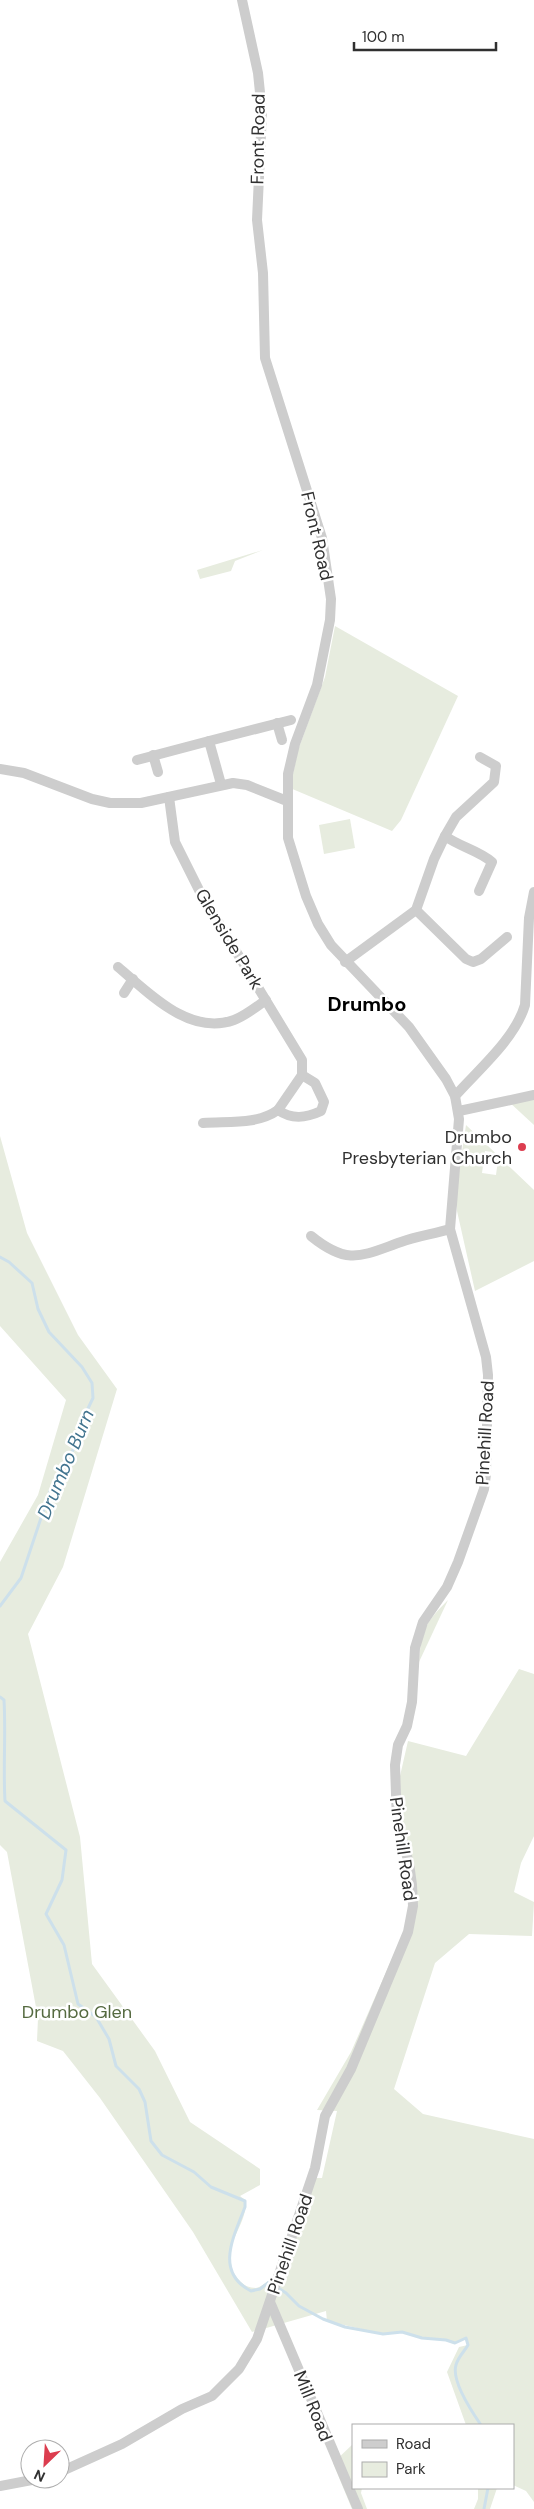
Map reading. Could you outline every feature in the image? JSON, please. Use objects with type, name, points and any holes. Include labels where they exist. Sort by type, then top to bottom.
[{"type":"street","name":"Front Road","points":[[242,0],[258,73],[262,112],[257,220],[263,273],[266,358],[322,538],[331,599],[330,620],[320,670],[288,774],[288,838],[303,887],[318,924],[345,962],[409,1027],[442,1073],[459,1110]]},
{"type":"street","points":[[137,760],[153,754],[290,720]]},
{"type":"street","points":[[277,723],[282,740]]},
{"type":"street","points":[[209,741],[221,784]]},
{"type":"street","points":[[153,754],[158,772]]},
{"type":"street","points":[[345,962],[416,910],[434,859],[456,817],[494,782],[496,766],[480,757]]},
{"type":"street","points":[[0,769],[24,773],[84,797],[110,803],[140,803],[233,782],[247,785],[287,801]]},
{"type":"street","name":"Glenside Park","points":[[169,797],[175,842],[200,892],[302,1060],[302,1075]]},
{"type":"street","points":[[445,836],[454,843],[481,854],[492,862],[479,891]]},
{"type":"street","points":[[454,1096],[511,1033],[521,1017],[525,1005],[529,918],[534,892]]},
{"type":"street","points":[[416,910],[466,959],[473,962],[481,959],[507,937]]},
{"type":"street","points":[[118,967],[161,1003],[201,1023],[236,1020],[266,1000]]},
{"type":"street","points":[[124,993],[133,980]]},
{"type":"street","points":[[203,1123],[267,1118],[278,1110],[302,1075],[315,1083],[322,1093],[324,1102],[321,1111],[311,1116],[296,1118],[278,1110]]},
{"type":"street","points":[[459,1110],[534,1095]]},
{"type":"street","name":"Pinehill Road","points":[[70,2467],[122,2444],[182,2409],[212,2396],[239,2369],[250,2353],[278,2281],[315,2168],[325,2116],[351,2069],[408,1932],[412,1906],[412,1886],[409,1863],[398,1822],[395,1765],[398,1745],[407,1726],[412,1702],[414,1648],[423,1622],[448,1587],[484,1490],[486,1474],[488,1375],[486,1357],[450,1229],[459,1110]]},
{"type":"street","points":[[311,1236],[336,1252],[349,1256],[362,1256],[402,1241],[450,1229]]},
{"type":"street","name":"Mill Road","points":[[272,2297],[358,2509]]},
{"type":"street","points":[[0,2486],[20,2482]]},
{"type":"green space","points":[[263,550],[235,561],[231,571],[200,579],[197,570]]},
{"type":"green space","points":[[335,626],[458,696],[401,820],[392,831],[290,788],[298,750],[325,677]]},
{"type":"green space","points":[[350,819],[355,848],[324,854],[319,825]]},
{"type":"green space","points":[[534,1097],[534,1125],[508,1101]]},
{"type":"green space","points":[[466,1125],[534,1190],[534,1261],[475,1291],[457,1211],[456,1192]],"holes":[[[485,1151],[492,1152],[491,1159],[498,1160],[496,1175],[482,1173]]]},
{"type":"green space","name":"Drumbo Glen","points":[[0,1136],[27,1233],[78,1335],[117,1389],[63,1567],[28,1634],[80,1837],[92,1964],[155,2051],[190,2122],[260,2169],[260,2185],[240,2196],[245,2200],[245,2210],[231,2249],[232,2269],[239,2280],[246,2286],[256,2288],[273,2280],[308,2178],[322,2178],[337,2111],[317,2110],[351,2052],[416,1904],[401,1824],[400,1776],[408,1741],[466,1756],[519,1669],[534,1674],[534,1836],[521,1863],[514,1892],[534,1902],[532,1936],[469,1934],[435,1963],[394,2089],[423,2114],[534,2139],[534,2502],[526,2491],[514,2485],[514,2424],[466,2424],[447,2372],[459,2347],[468,2345],[466,2338],[455,2343],[446,2340],[422,2338],[402,2332],[383,2334],[327,2321],[326,2311],[252,2332],[193,2232],[100,2098],[63,2051],[37,2041],[38,2018],[7,1852],[0,1845],[0,1562],[38,1495],[66,1400],[0,1326]]},
{"type":"green space","points":[[448,1600],[419,1662],[421,1642],[429,1621]]},
{"type":"green space","points":[[352,2445],[352,2489],[362,2489],[361,2493],[367,2509],[352,2509],[333,2463]]},
{"type":"green space","points":[[478,2489],[497,2489],[490,2509],[474,2509],[478,2499]]},
{"type":"waterway","name":"Drumbo Burn","points":[[0,1257],[9,1262],[32,1283],[38,1309],[49,1332],[82,1367],[92,1383],[93,1398],[81,1423],[73,1450],[50,1491],[21,1578],[0,1606]]},
{"type":"waterway","name":"Drumbo Burn","points":[[0,1697],[4,1700],[5,1801],[66,1850],[62,1880],[46,1914],[64,1945],[78,2004],[96,2017],[109,2039],[116,2066],[139,2089],[145,2102],[151,2141],[162,2155],[194,2172],[211,2187],[245,2201],[245,2207],[232,2241],[230,2253],[230,2264],[233,2274],[240,2283],[251,2291],[260,2289],[269,2282],[286,2293],[299,2306],[323,2319],[345,2327],[383,2334],[402,2332],[422,2338],[446,2340],[455,2343],[466,2338],[468,2345],[456,2365],[455,2372],[459,2388],[480,2424]]},
{"type":"waterway","name":"Drumbo Burn","points":[[484,2509],[488,2489]]},
{"type":"place","name":"Drumbo Presbyterian Church","points":[[522,1147]]},
{"type":"district","name":"Drumbo","points":[[367,1004]]}]
